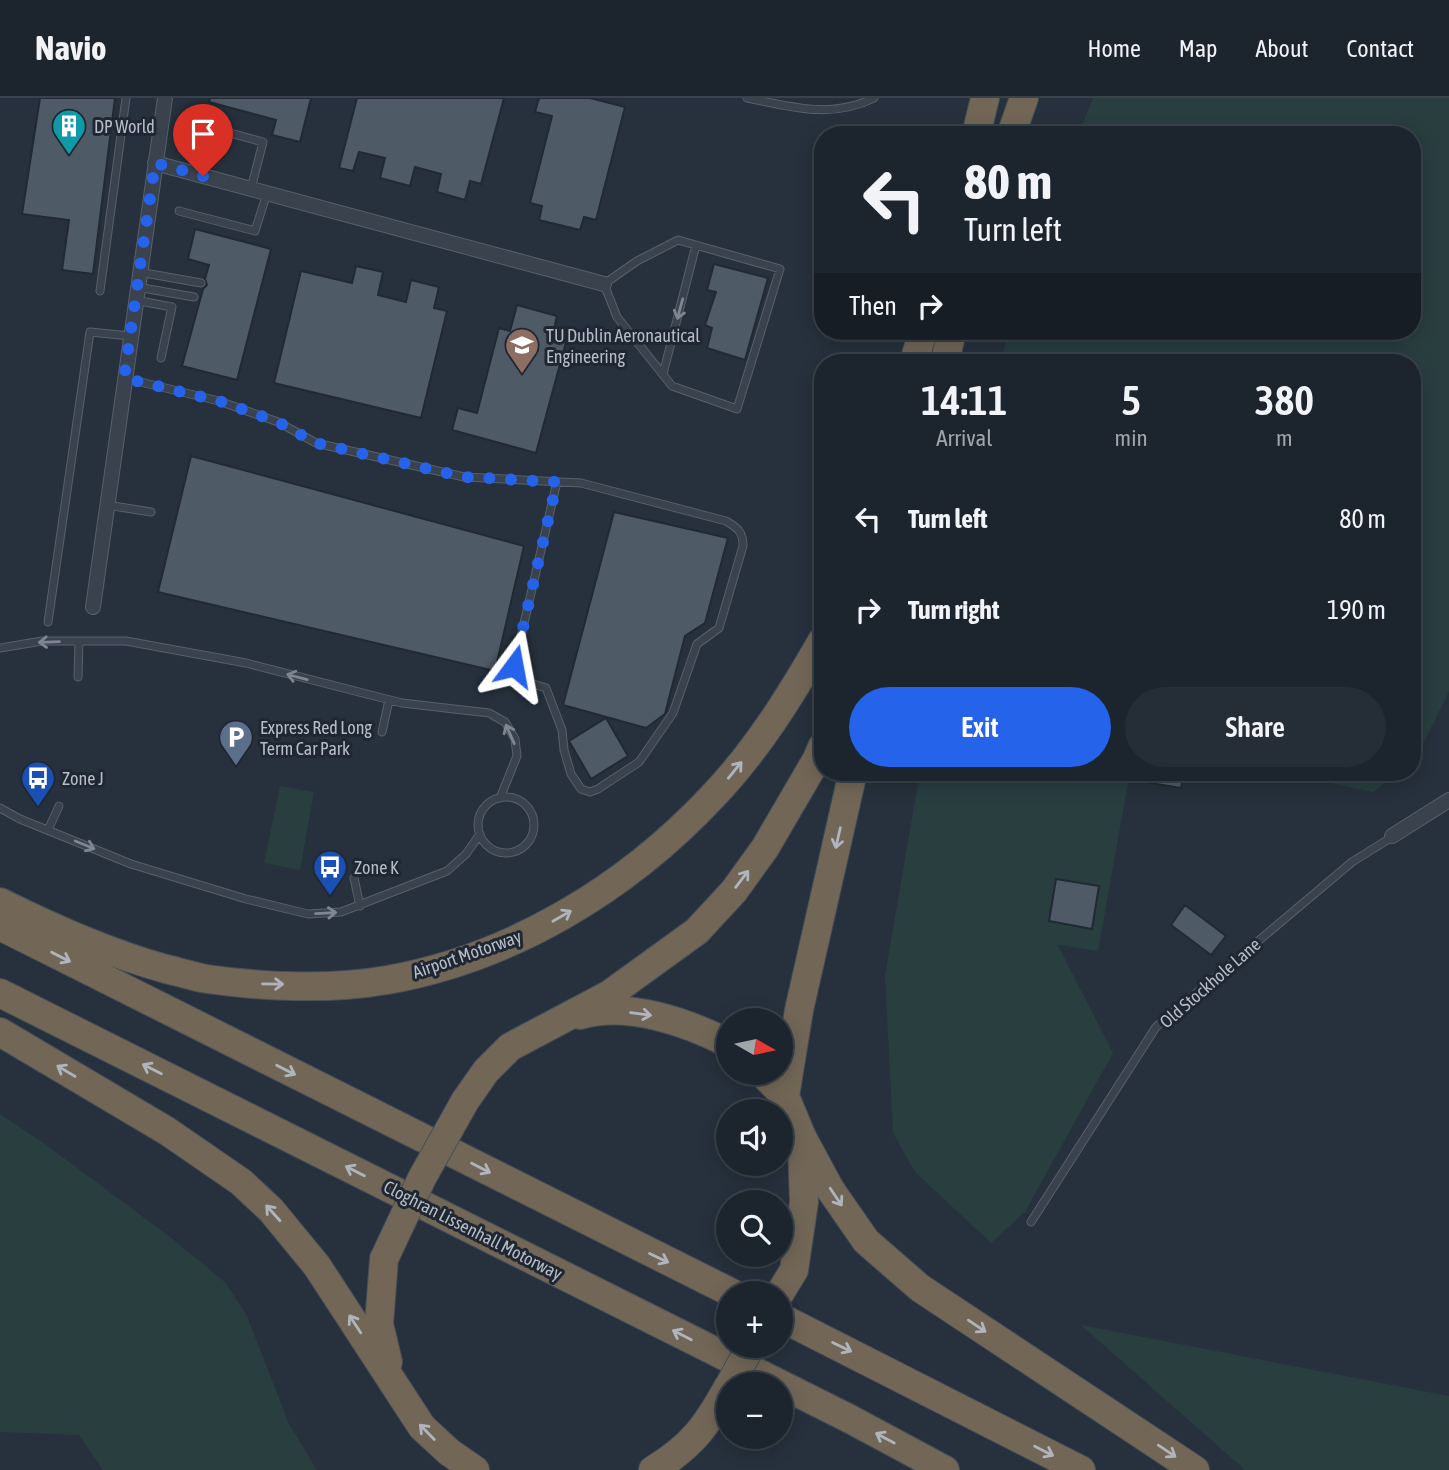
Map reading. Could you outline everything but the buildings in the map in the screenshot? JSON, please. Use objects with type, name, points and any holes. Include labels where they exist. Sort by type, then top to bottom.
[{"type":"highway","points":[[978,126],[985,98]]},
{"type":"highway","points":[[996,126],[1002,98]]},
{"type":"highway","points":[[1014,126],[1024,98]]},
{"type":"highway","name":"Airport Motorway","points":[[0,902],[68,935],[127,958],[205,979],[269,985],[341,984],[387,980],[445,965],[500,946],[549,923],[596,896],[668,840],[714,796],[765,733],[814,654]]},
{"type":"highway","points":[[393,1381],[379,1324],[384,1259],[422,1178],[465,1101],[486,1071],[510,1047],[610,994],[697,931],[734,891],[765,848],[814,764]]},
{"type":"highway","points":[[785,1096],[799,1010],[851,781]]},
{"type":"highway","points":[[0,926],[716,1285]]},
{"type":"highway","name":"Cloghran Lissenhall Motorway","points":[[0,993],[838,1413],[945,1470]]},
{"type":"highway","points":[[551,1024],[593,1011],[634,1013],[672,1019],[716,1037]]},
{"type":"highway","points":[[0,1032],[167,1131],[241,1182],[271,1210],[317,1266],[422,1427],[449,1452],[475,1470]]},
{"type":"highway","points":[[774,1085],[785,1096],[802,1137],[830,1189],[866,1241],[911,1280],[1195,1470]]},
{"type":"highway","points":[[787,1281],[804,1202],[802,1137]]},
{"type":"highway","points":[[793,1324],[1082,1470]]},
{"type":"highway","points":[[653,1470],[686,1446],[708,1423],[716,1409]]},
{"type":"street","points":[[93,607],[165,98]]},
{"type":"street","points":[[155,163],[604,284]]},
{"type":"street","name":"Old Stockhole Lane","points":[[1392,836],[1449,800]]},
{"type":"lane","points":[[100,292],[126,98]]},
{"type":"lane","points":[[747,98],[811,111],[849,108],[874,98]]},
{"type":"lane","points":[[208,127],[263,142],[251,189]]},
{"type":"lane","points":[[179,211],[255,231],[267,193]]},
{"type":"lane","points":[[678,240],[780,268],[737,409],[673,386],[618,317],[604,284],[637,261],[678,240]]},
{"type":"lane","points":[[663,374],[696,245]]},
{"type":"lane","points":[[137,286],[201,283]]},
{"type":"lane","points":[[137,286],[194,297]]},
{"type":"lane","points":[[137,286],[172,307],[161,358]]},
{"type":"lane","points":[[48,622],[90,332],[130,336]]},
{"type":"lane","points":[[124,378],[219,401],[278,422],[316,443],[464,477],[581,483],[726,521],[743,535],[743,546],[719,628],[697,644],[673,713],[639,762],[598,789],[590,792],[581,789],[571,774],[562,730],[546,688],[511,677]]},
{"type":"lane","points":[[514,666],[557,482]]},
{"type":"lane","points":[[107,505],[151,512]]},
{"type":"lane","points":[[0,648],[41,641],[126,641],[246,663],[389,700],[489,713],[505,722],[515,739],[517,756],[500,798]]},
{"type":"lane","points":[[78,677],[79,641]]},
{"type":"lane","points":[[382,732],[389,700]]},
{"type":"lane","points":[[500,798],[518,800],[526,805],[534,821],[531,839],[517,851],[499,852],[484,842],[480,834],[480,815],[491,801],[500,798]]},
{"type":"lane","points":[[48,830],[59,806]]},
{"type":"lane","points":[[0,808],[131,864],[308,914],[341,912],[447,871],[466,853],[480,834]]},
{"type":"lane","name":"Old Stockhole Lane","points":[[1031,1222],[1156,1027],[1352,862],[1392,836]]},
{"type":"lane","points":[[354,878],[360,906]]},
{"type":"green space","points":[[1093,98],[1449,98],[1449,691],[1421,748],[1421,354],[1003,354],[1007,340],[1421,340],[1421,126],[1082,126]]},
{"type":"green space","points":[[918,781],[1128,781],[1098,951],[1058,945],[1113,1053],[1025,1212],[991,1243],[915,1172],[893,1133],[885,975]]},
{"type":"green space","points":[[1322,781],[1387,781],[1373,792]]},
{"type":"green space","points":[[280,786],[314,792],[300,870],[264,863]]},
{"type":"green space","points":[[0,1114],[174,1240],[226,1283],[247,1316],[289,1424],[317,1470],[103,1470],[79,1435],[0,1432]]},
{"type":"green space","points":[[1081,1325],[1449,1396],[1449,1470],[1245,1470]]},
{"type":"place","name":"DP World","points":[[69,156]]},
{"type":"place","name":"TU Dublin Aeronautical Engineering","points":[[522,375]]},
{"type":"place","name":"Express Red Long Term Car Park","points":[[236,767]]},
{"type":"place","name":"Zone J","points":[[38,808]]},
{"type":"place","name":"Zone K","points":[[330,897]]},
{"type":"route","points":[[203,176],[155,163],[124,378],[219,401],[278,422],[316,443],[464,477],[557,482],[514,666]]}]
